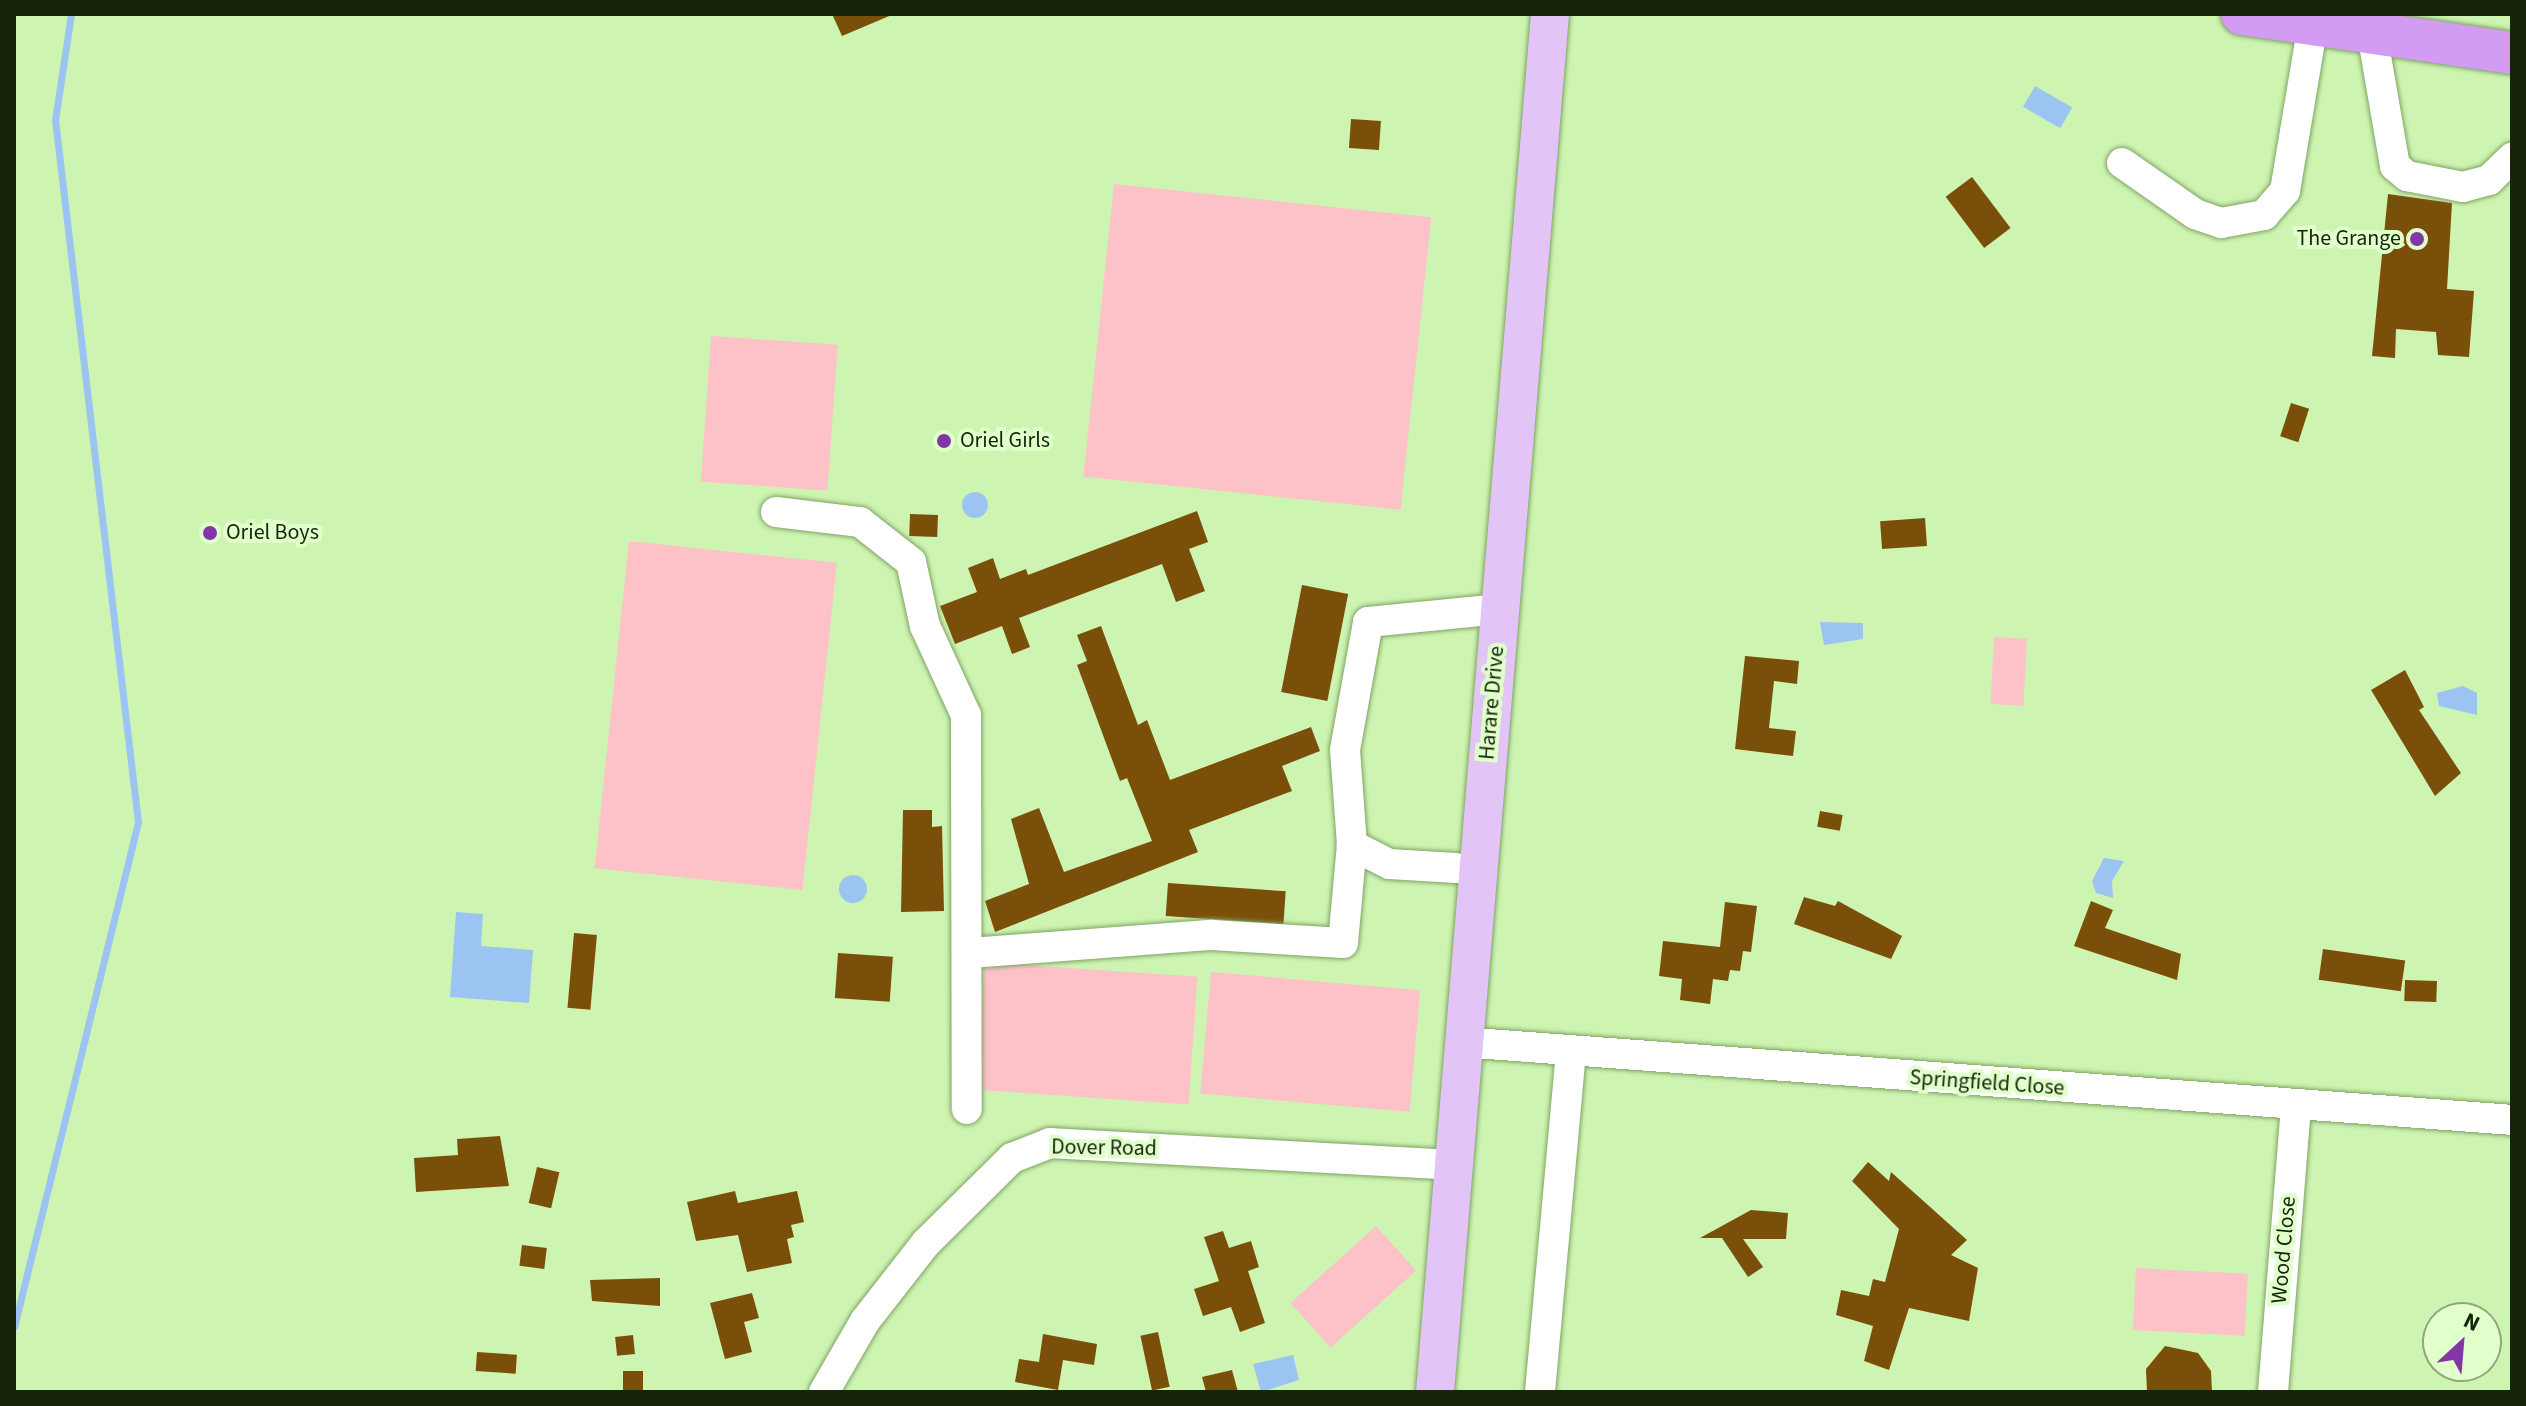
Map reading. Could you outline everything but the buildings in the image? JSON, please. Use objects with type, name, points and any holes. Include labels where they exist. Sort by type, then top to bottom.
[{"type":"highway","points":[[2242,14],[2324,19],[2372,33],[2512,53]]},
{"type":"main road","name":"Harare Drive","points":[[1435,1392],[1461,1042],[1550,14]]},
{"type":"street","points":[[2122,163],[2208,219],[2243,223],[2264,215],[2285,191],[2324,19]]},
{"type":"street","points":[[2372,33],[2395,166],[2407,176],[2463,187],[2489,180],[2512,158]]},
{"type":"street","points":[[776,512],[860,522],[911,562],[925,626],[966,715],[963,876],[970,953],[967,1109]]},
{"type":"street","points":[[970,953],[1212,935],[1343,943],[1352,845],[1345,750],[1368,622],[1500,609]]},
{"type":"street","points":[[1352,845],[1389,864],[1456,868]]},
{"type":"street","name":"Springfield Close","points":[[1461,1042],[2296,1108],[2512,1120]]},
{"type":"street","points":[[1540,1392],[1571,1051]]},
{"type":"street","name":"Wood Close","points":[[2273,1392],[2296,1108]]},
{"type":"street","name":"Dover Road","points":[[824,1392],[865,1321],[926,1243],[1012,1158],[1050,1143],[1452,1165]]},
{"type":"shaded area","points":[[1114,184],[1431,217],[1401,510],[1083,476]]},
{"type":"shaded area","points":[[711,336],[838,345],[828,491],[701,482]]},
{"type":"shaded area","points":[[629,541],[837,563],[802,890],[595,868]]},
{"type":"shaded area","points":[[1994,637],[2027,639],[2023,706],[1990,704]]},
{"type":"shaded area","points":[[985,962],[1197,977],[1189,1105],[976,1090]]},
{"type":"shaded area","points":[[1211,972],[1420,990],[1410,1112],[1200,1094]]},
{"type":"shaded area","points":[[1376,1226],[1416,1271],[1331,1348],[1291,1303]]},
{"type":"shaded area","points":[[2136,1268],[2248,1274],[2245,1336],[2133,1330]]},
{"type":"water","points":[[2035,86],[2072,107],[2060,128],[2023,107]]},
{"type":"water","points":[[975,492],[984,496],[988,505],[984,514],[975,518],[966,514],[962,505],[966,496]]},
{"type":"water","points":[[1820,622],[1863,623],[1863,639],[1824,645]]},
{"type":"water","points":[[2463,686],[2477,693],[2477,715],[2439,706],[2437,693]]},
{"type":"water","points":[[2104,858],[2124,861],[2112,881],[2113,898],[2096,893],[2092,881]]},
{"type":"water","points":[[853,875],[863,879],[867,889],[863,899],[853,903],[843,899],[839,889],[843,879]]},
{"type":"water","points":[[456,912],[483,914],[481,946],[533,950],[529,1003],[450,997]]},
{"type":"water","points":[[1293,1355],[1299,1380],[1261,1392],[1253,1364]]},
{"type":"waterway","points":[[14,1327],[138,822],[55,120],[71,14]]},
{"type":"place","name":"The Grange","points":[[2417,239]]},
{"type":"place","name":"Oriel Girls","points":[[944,441]]},
{"type":"place","name":"Oriel Boys","points":[[210,533]]}]
